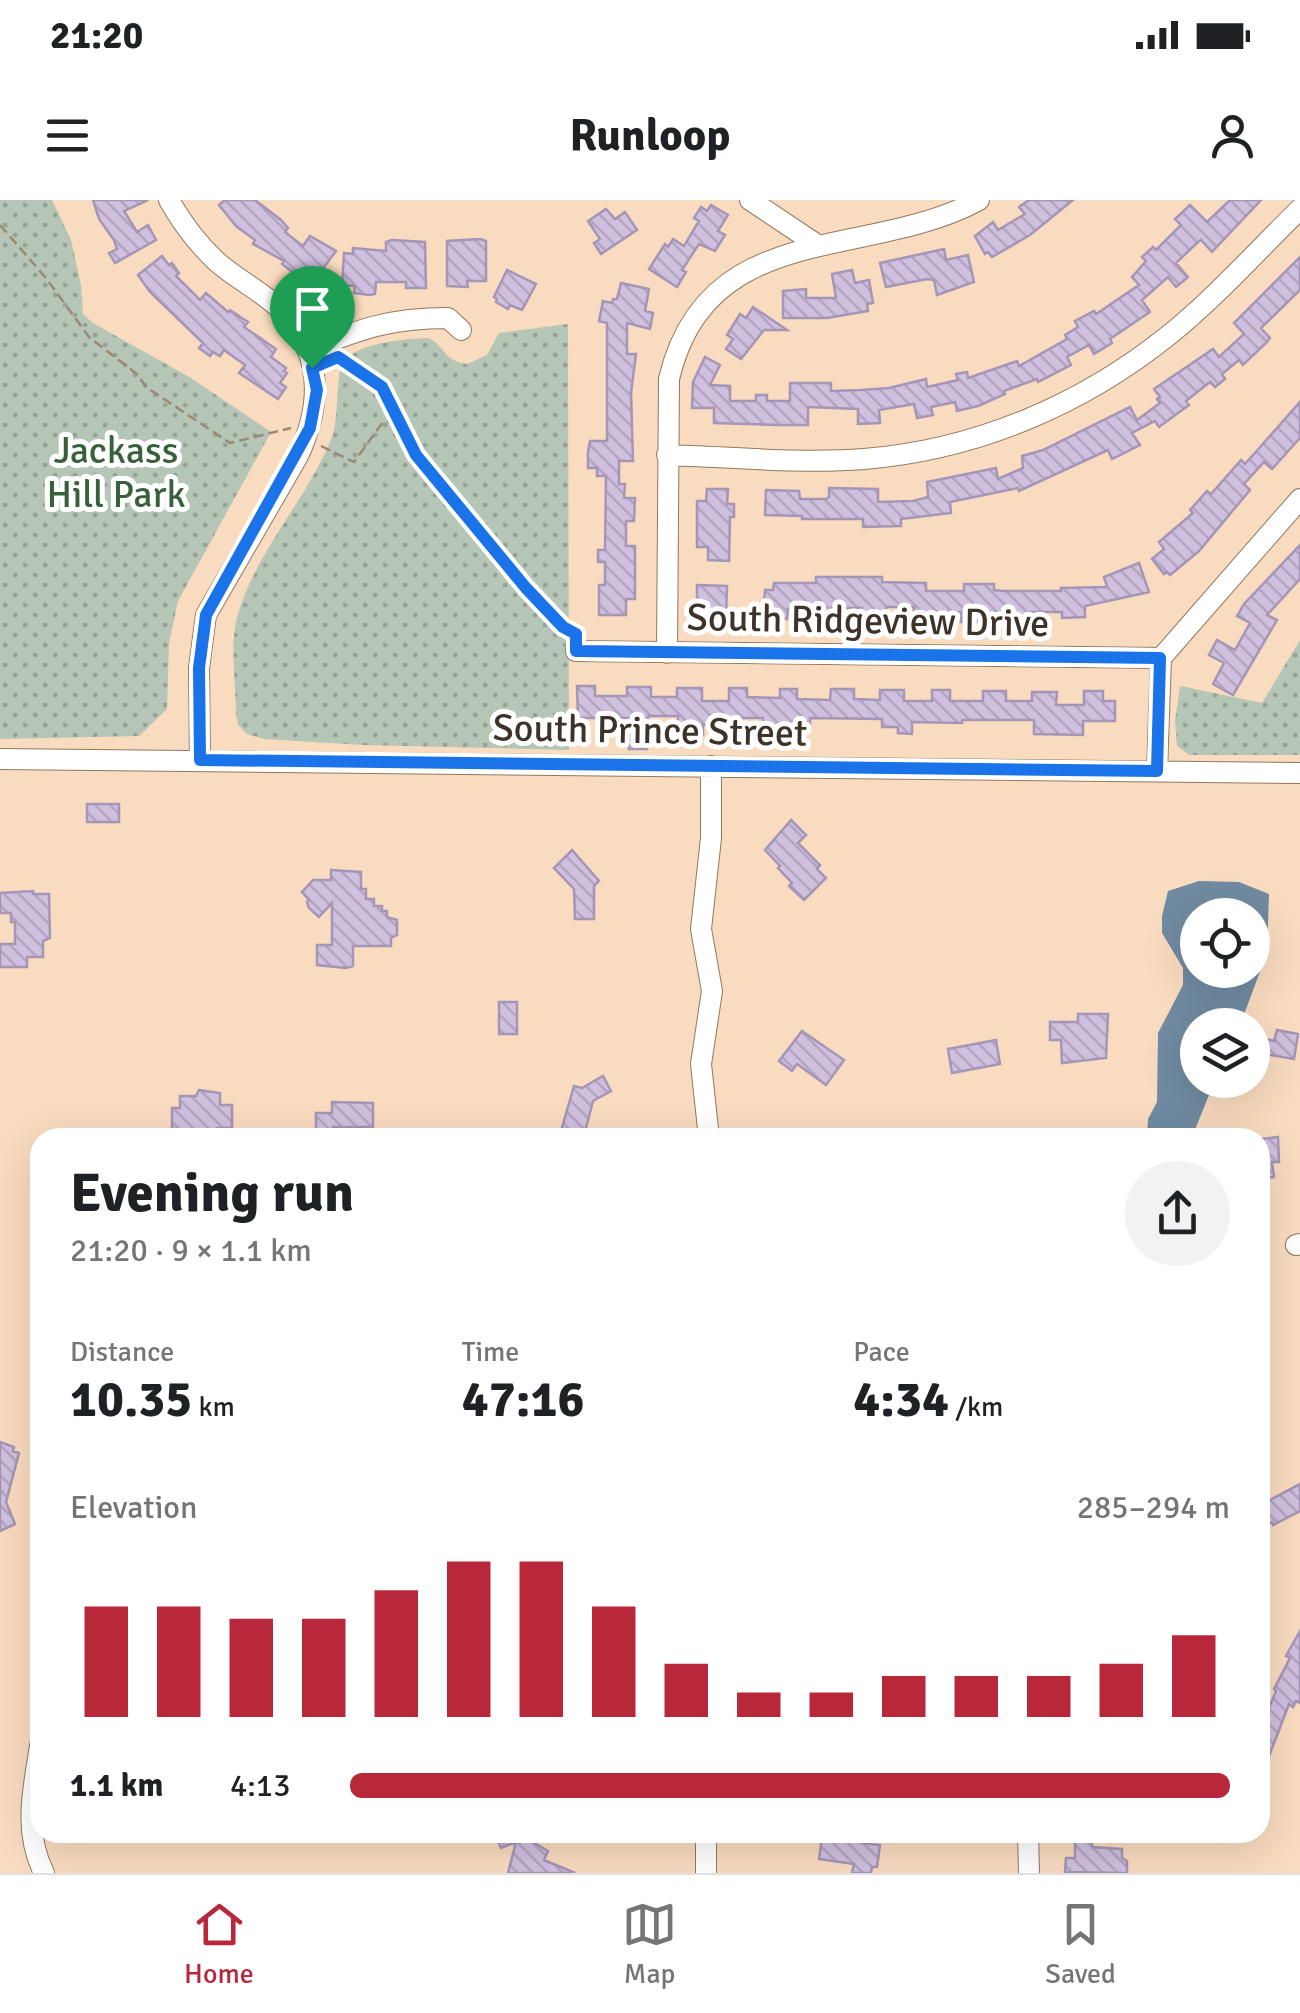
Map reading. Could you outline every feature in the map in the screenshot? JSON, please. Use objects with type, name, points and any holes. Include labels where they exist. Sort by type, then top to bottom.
[{"type":"street","points":[[169,200],[181,221],[214,259],[292,322],[310,359],[317,390],[306,438],[206,615],[199,668],[200,760]]},
{"type":"street","points":[[750,200],[816,244]]},
{"type":"street","points":[[666,654],[669,378],[674,355],[696,313],[724,284],[742,272],[816,244],[947,216],[980,200]]},
{"type":"street","points":[[667,455],[869,459],[934,448],[1007,428],[1088,391],[1128,366],[1171,333],[1300,210]]},
{"type":"street","points":[[310,359],[364,327],[397,320],[448,318],[461,330]]},
{"type":"street","points":[[1157,771],[1160,658],[1300,499]]},
{"type":"street","name":"South Ridgeview Drive","points":[[576,651],[1160,658]]},
{"type":"street","name":"South Prince Street","points":[[0,758],[1300,773]]},
{"type":"street","points":[[707,1128],[701,1064],[712,991],[701,929],[710,838],[711,766]]},
{"type":"street","points":[[34,1843],[44,1873]]},
{"type":"street","points":[[706,1843],[706,1873]]},
{"type":"street","points":[[1028,1843],[1029,1873]]},
{"type":"path","points":[[0,226],[46,278],[88,337],[138,375],[146,388],[230,443],[297,426],[314,415]]},
{"type":"path","points":[[310,359],[338,357],[382,387],[416,455],[498,556],[563,627],[576,634],[576,651]]},
{"type":"path","points":[[306,438],[354,462],[383,422],[400,422]]},
{"type":"green space","name":"Jackass Hill Park","points":[[0,200],[52,200],[71,240],[83,314],[191,378],[271,432],[178,601],[169,644],[167,709],[139,736],[0,739]]},
{"type":"green space","name":"Jackass Hill Park","points":[[568,324],[569,750],[363,745],[264,739],[247,734],[238,725],[236,713],[233,650],[238,614],[257,568],[332,437],[343,362],[371,346],[429,338],[453,360],[467,364],[487,355],[499,333]]},
{"type":"green space","points":[[1300,640],[1300,755],[1189,755],[1177,746],[1175,721],[1180,686],[1262,703]]},
{"type":"water","points":[[1199,881],[1239,882],[1269,894],[1269,898],[1180,898],[1180,963],[1162,933],[1168,891]]},
{"type":"water","points":[[1181,988],[1254,988],[1246,1008],[1180,1008],[1180,1098],[1208,1098],[1196,1128],[1148,1128],[1157,1102],[1158,1033]]},
{"type":"building","points":[[93,200],[148,200],[124,211],[137,232],[148,225],[156,240],[115,263],[109,253],[117,249],[114,240],[99,219]]},
{"type":"building","points":[[225,200],[255,200],[281,220],[288,228],[285,232],[303,246],[310,236],[336,251],[316,278],[304,270],[299,277],[282,264],[284,261],[253,244],[255,240],[236,226],[219,205]]},
{"type":"building","points":[[1029,200],[1073,200],[1030,235],[992,257],[988,252],[985,254],[975,236],[993,222],[998,230],[1025,214],[1019,207]]},
{"type":"building","points":[[1230,200],[1261,200],[1212,252],[1201,240],[1176,263],[1188,277],[1176,287],[1168,277],[1142,300],[1150,312],[1094,354],[1089,345],[1067,357],[1071,365],[1038,382],[1037,379],[1004,391],[1005,394],[978,406],[957,411],[955,402],[931,407],[933,415],[917,418],[914,404],[879,410],[880,423],[858,424],[858,409],[808,407],[808,425],[714,423],[714,408],[692,408],[693,382],[705,357],[720,365],[710,385],[730,386],[730,401],[756,401],[756,395],[767,395],[767,401],[790,401],[790,383],[831,383],[831,391],[889,388],[926,379],[927,387],[958,380],[956,374],[967,372],[968,378],[1017,361],[1019,366],[1067,339],[1065,335],[1078,327],[1075,321],[1094,311],[1096,314],[1139,285],[1132,277],[1146,261],[1142,257],[1153,247],[1156,250],[1181,225],[1175,219],[1190,205],[1207,222]]},
{"type":"building","points":[[711,205],[728,215],[718,231],[725,235],[715,251],[699,244],[682,270],[686,272],[677,287],[649,269],[665,244],[668,247],[673,239],[684,246],[699,221],[694,218],[701,207],[707,211]]},
{"type":"building","points":[[606,209],[615,219],[625,212],[637,230],[601,254],[594,243],[600,239],[588,221]]},
{"type":"building","points":[[447,241],[486,241],[486,281],[467,281],[468,287],[447,286]]},
{"type":"building","points":[[386,242],[425,242],[426,288],[406,288],[406,282],[376,282],[375,294],[369,295],[354,293],[355,286],[342,285],[344,253],[353,254],[353,248],[386,251]]},
{"type":"building","points":[[944,249],[946,260],[968,255],[974,282],[937,295],[934,280],[886,287],[880,263]]},
{"type":"building","points":[[162,256],[200,300],[206,293],[228,312],[248,322],[244,327],[276,349],[271,357],[287,373],[280,383],[286,387],[278,399],[239,373],[245,365],[224,350],[220,356],[213,352],[210,356],[199,348],[203,343],[150,292],[138,275]]},
{"type":"building","points":[[1300,257],[1300,290],[1261,328],[1270,338],[1266,343],[1243,365],[1239,360],[1222,374],[1225,379],[1215,387],[1210,382],[1186,401],[1189,405],[1159,427],[1155,421],[1132,433],[1140,445],[1112,459],[1108,450],[1019,491],[1018,488],[950,502],[951,513],[901,519],[901,526],[863,527],[863,519],[765,515],[766,490],[799,491],[800,499],[826,499],[829,488],[878,489],[878,502],[913,501],[928,497],[927,482],[996,468],[998,479],[1023,468],[1022,456],[1043,450],[1130,407],[1137,420],[1160,403],[1154,389],[1213,349],[1219,357],[1244,334],[1234,323]]},
{"type":"building","points":[[507,270],[536,284],[522,310],[510,305],[508,309],[494,297]]},
{"type":"building","points":[[852,270],[855,283],[869,280],[873,303],[867,304],[868,311],[827,318],[783,318],[783,291],[806,289],[806,298],[836,298],[832,274]]},
{"type":"building","points":[[621,283],[649,289],[645,311],[653,313],[650,329],[627,323],[627,354],[636,354],[631,393],[633,461],[619,461],[619,484],[625,484],[624,498],[635,498],[634,521],[626,521],[626,546],[635,546],[635,599],[626,599],[626,615],[599,615],[599,585],[605,585],[605,562],[598,562],[598,550],[605,550],[606,476],[597,476],[597,468],[588,468],[588,452],[590,441],[607,441],[607,323],[599,321],[603,301],[612,303],[617,299]]},
{"type":"building","points":[[753,307],[787,330],[764,330],[741,359],[726,349],[733,339],[727,335],[740,314],[746,318]]},
{"type":"building","points":[[1300,402],[1300,438],[1272,469],[1264,462],[1244,484],[1250,490],[1199,551],[1170,575],[1164,574],[1152,559],[1164,549],[1159,542],[1193,513],[1190,510],[1207,491],[1211,494],[1241,460],[1245,464]]},
{"type":"building","points":[[707,489],[728,489],[727,504],[734,504],[729,561],[708,560],[708,547],[697,547],[697,501],[706,501]]},
{"type":"building","points":[[1300,545],[1300,579],[1267,615],[1277,620],[1233,695],[1213,684],[1224,663],[1209,655],[1217,640],[1235,650],[1250,623],[1237,616],[1244,604]]},
{"type":"building","points":[[1139,563],[1149,592],[1085,606],[1085,617],[1062,618],[1062,612],[1030,612],[1030,621],[1013,621],[1013,612],[978,612],[978,622],[961,622],[961,612],[936,612],[936,621],[914,621],[914,607],[886,607],[886,620],[862,619],[862,608],[831,608],[831,618],[814,618],[814,609],[788,609],[787,619],[763,616],[765,590],[773,590],[774,583],[816,583],[816,577],[882,577],[882,582],[926,583],[926,591],[964,591],[964,584],[994,584],[994,590],[1061,591],[1107,587],[1104,577]]},
{"type":"building","points":[[697,585],[727,586],[726,622],[707,622],[708,608],[697,608]]},
{"type":"building","points":[[577,686],[595,686],[595,696],[627,696],[627,687],[651,687],[651,697],[677,697],[677,688],[702,688],[702,701],[729,701],[729,688],[747,688],[747,697],[780,698],[780,689],[797,689],[797,699],[830,700],[831,689],[854,689],[854,699],[880,700],[880,690],[904,690],[904,701],[932,701],[932,690],[950,690],[950,701],[983,701],[983,691],[1006,691],[1006,701],[1032,701],[1032,692],[1057,692],[1056,705],[1084,705],[1084,691],[1103,691],[1103,701],[1115,701],[1115,721],[1083,721],[1083,735],[1034,734],[1034,720],[912,722],[912,734],[898,733],[898,727],[882,727],[882,719],[810,718],[810,729],[763,728],[763,718],[734,718],[734,725],[703,725],[703,735],[678,735],[678,716],[648,716],[647,749],[629,749],[629,718],[578,718]]},
{"type":"building","points":[[87,804],[119,804],[119,822],[87,822]]},
{"type":"building","points":[[791,820],[806,835],[798,843],[820,865],[817,869],[826,878],[804,900],[789,886],[792,883],[765,850]]},
{"type":"building","points":[[572,850],[599,881],[594,886],[594,919],[575,919],[574,889],[554,868]]},
{"type":"building","points":[[331,870],[361,872],[361,889],[366,889],[366,899],[374,899],[374,906],[382,906],[387,917],[397,920],[397,935],[391,938],[391,946],[353,946],[353,966],[346,968],[317,965],[317,945],[332,945],[332,903],[319,917],[309,908],[309,900],[302,892],[313,880],[331,880]]},
{"type":"building","points":[[0,893],[49,894],[50,938],[43,941],[43,957],[27,957],[27,967],[0,967],[0,944],[15,944],[15,922],[11,922],[11,913],[0,913]]},
{"type":"building","points":[[499,1002],[517,1002],[517,1034],[499,1034]]},
{"type":"building","points":[[1078,1014],[1108,1014],[1106,1058],[1062,1063],[1061,1040],[1050,1040],[1050,1022],[1078,1022]]},
{"type":"building","points":[[1277,1030],[1298,1034],[1294,1059],[1270,1055],[1270,1040],[1274,1041]]},
{"type":"building","points":[[802,1031],[844,1060],[826,1085],[797,1064],[792,1071],[779,1061]]},
{"type":"building","points":[[996,1040],[1000,1064],[952,1073],[948,1049]]},
{"type":"building","points":[[603,1076],[611,1091],[593,1101],[586,1128],[562,1128],[574,1086],[582,1088]]},
{"type":"building","points":[[199,1090],[220,1093],[220,1105],[232,1105],[232,1128],[172,1128],[172,1108],[180,1108],[180,1096],[196,1096]]},
{"type":"building","points":[[332,1102],[373,1103],[373,1127],[316,1128],[316,1113],[332,1113]]},
{"type":"building","points":[[1278,1137],[1279,1162],[1272,1162],[1274,1177],[1270,1177],[1270,1138]]},
{"type":"building","points":[[0,1442],[19,1453],[6,1502],[15,1524],[0,1531]]},
{"type":"building","points":[[1300,1484],[1300,1511],[1273,1525],[1270,1500]]},
{"type":"building","points":[[1300,1631],[1300,1703],[1296,1701],[1293,1707],[1289,1704],[1270,1753],[1270,1705],[1290,1658],[1286,1656]]},
{"type":"building","points":[[516,1843],[534,1843],[548,1851],[544,1860],[575,1873],[508,1873]]},
{"type":"building","points":[[821,1843],[880,1845],[877,1867],[872,1867],[871,1873],[852,1873],[854,1864],[819,1859]]},
{"type":"building","points":[[1075,1843],[1122,1849],[1127,1873],[1065,1872],[1066,1858],[1075,1858]]},
{"type":"route","points":[[338,357],[382,387],[416,455],[526,588],[563,627],[576,634],[576,651],[1160,658],[1157,771],[200,760],[199,668],[206,615],[298,456],[315,410],[317,390],[312,368],[338,357]]}]
